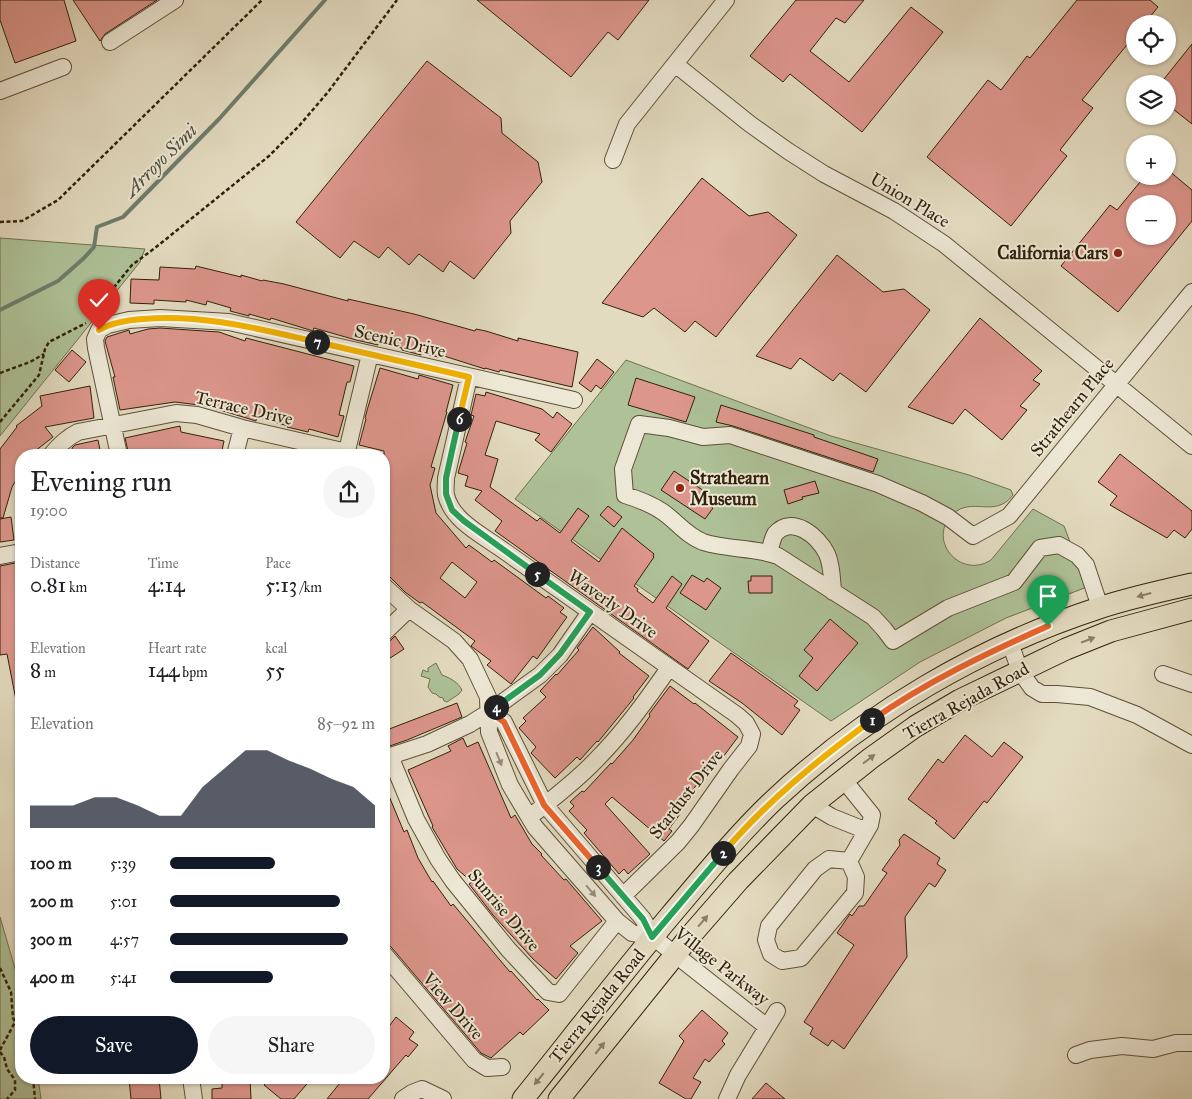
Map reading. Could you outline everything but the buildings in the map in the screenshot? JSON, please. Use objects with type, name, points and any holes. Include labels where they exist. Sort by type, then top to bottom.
[{"type":"main road","name":"Tierra Rejada Road","points":[[522,1099],[652,937],[732,843],[775,800],[816,764],[891,707],[935,681],[1010,643],[1048,626],[1100,608],[1192,584]]},
{"type":"main road","name":"Tierra Rejada Road","points":[[559,1099],[738,880],[812,805],[843,779],[916,726],[960,700],[1066,648],[1111,631],[1192,609]]},
{"type":"street","points":[[110,42],[175,0]]},
{"type":"street","points":[[613,160],[627,124],[726,0]]},
{"type":"street","name":"Union Place","points":[[675,64],[788,152],[824,174],[894,211],[944,244],[1192,446]]},
{"type":"street","points":[[0,91],[63,67]]},
{"type":"street","name":"Strathearn Place","points":[[769,552],[724,547],[702,541],[685,532],[663,512],[640,499],[625,495],[623,469],[639,424],[669,428],[703,437],[730,435],[878,484],[922,502],[948,517],[973,536],[1008,516],[1192,292]]},
{"type":"street","name":"Scenic Drive","points":[[114,426],[95,338],[99,330],[108,324],[128,320],[160,318],[230,322],[574,400]]},
{"type":"street","points":[[347,449],[370,354]]},
{"type":"street","name":"Waverly Drive","points":[[469,377],[446,478],[446,494],[452,510],[464,521],[590,612],[737,715],[746,723],[752,734]]},
{"type":"street","name":"Terrace Drive","points":[[56,449],[70,436],[78,432],[176,413],[197,415],[326,449]]},
{"type":"street","points":[[114,426],[118,449]]},
{"type":"street","points":[[237,449],[242,428]]},
{"type":"street","points":[[833,592],[832,573],[827,554],[820,543],[803,528],[793,526],[782,528],[774,536],[769,552],[787,561],[833,592],[873,618],[884,628],[893,642],[948,608],[1014,582],[1040,548],[1059,546],[1077,555],[1086,565],[1100,608]]},
{"type":"street","points":[[0,556],[15,553]]},
{"type":"street","name":"Village Parkway","points":[[390,591],[409,608],[454,640],[470,659],[488,698],[490,712],[488,732],[510,785],[528,818],[617,921],[632,933],[652,937]]},
{"type":"street","points":[[390,627],[409,608]]},
{"type":"street","points":[[390,756],[427,744],[470,724],[490,712],[540,675],[560,654],[590,612]]},
{"type":"street","points":[[1010,643],[1020,672],[1032,688],[1042,694],[1075,695],[1097,700],[1137,715],[1192,745]]},
{"type":"street","points":[[528,818],[593,763],[614,741],[644,704],[669,668]]},
{"type":"street","points":[[1163,674],[1192,684]]},
{"type":"street","name":"Village Parkway","points":[[490,712],[504,722],[544,805],[643,919],[652,937],[766,1027]]},
{"type":"street","name":"Stardust Drive","points":[[623,896],[678,842],[691,826],[749,746],[752,734]]},
{"type":"street","name":"Sunrise Drive","points":[[390,763],[416,819],[438,859],[453,881],[508,949],[548,992],[559,994],[617,921]]},
{"type":"street","points":[[843,779],[872,815],[870,825],[848,861]]},
{"type":"street","points":[[812,805],[832,817],[862,829],[870,825]]},
{"type":"street","points":[[829,859],[848,861],[856,877],[855,892],[812,945],[801,958],[782,961],[771,954],[766,940],[769,926],[815,869],[829,859]]},
{"type":"street","name":"View Drive","points":[[390,961],[474,1060],[487,1068],[502,1066]]},
{"type":"street","points":[[728,1099],[738,1075],[777,1011]]},
{"type":"street","points":[[1076,1055],[1090,1050],[1122,1046],[1153,1049],[1176,1043],[1192,1043]]},
{"type":"street","points":[[193,1084],[194,1099]]},
{"type":"street","points":[[404,1099],[412,1093],[422,1090],[443,1099]]},
{"type":"path","points":[[0,222],[22,220],[58,200],[262,0]]},
{"type":"path","points":[[0,422],[38,375],[49,342],[86,323],[132,265],[156,248],[269,156],[328,92],[397,0]]},
{"type":"path","points":[[0,373],[30,362],[44,354]]},
{"type":"path","points":[[0,968],[11,992],[15,1022],[0,1051],[4,1057],[7,1070],[15,1079]]},
{"type":"path","points":[[7,1099],[15,1090],[16,1084]]},
{"type":"path","points":[[34,1084],[35,1099]]},
{"type":"green space","points":[[0,238],[145,249],[140,262],[0,436]]},
{"type":"green space","points":[[626,360],[831,436],[969,475],[1011,490],[1013,495],[999,506],[968,507],[960,509],[953,514],[946,524],[943,535],[945,545],[950,554],[958,561],[968,565],[979,565],[991,560],[1033,509],[1064,526],[1087,587],[1006,618],[920,662],[831,721],[515,499]]},
{"type":"green space","points":[[436,663],[442,675],[448,677],[462,690],[447,702],[432,693],[428,687],[430,679],[421,676],[423,670],[428,672],[428,668]]},
{"type":"green space","points":[[0,917],[15,968],[15,1084],[39,1084],[41,1099],[0,1099]]},
{"type":"waterway","name":"Arroyo Simi","points":[[0,310],[58,281],[84,258],[94,247],[97,227],[123,217],[219,119],[325,0]]},
{"type":"place","name":"California Cars","points":[[1118,253]]},
{"type":"place","name":"Strathearn Museum","points":[[680,488]]},
{"type":"route","points":[[99,330],[108,324],[128,320],[160,318],[230,322],[469,377],[446,478],[446,494],[452,510],[500,548],[590,612],[560,654],[540,675],[490,712],[504,722],[544,805],[643,919],[652,937],[732,843],[775,800],[854,733],[891,707],[935,681],[1048,626]]}]
